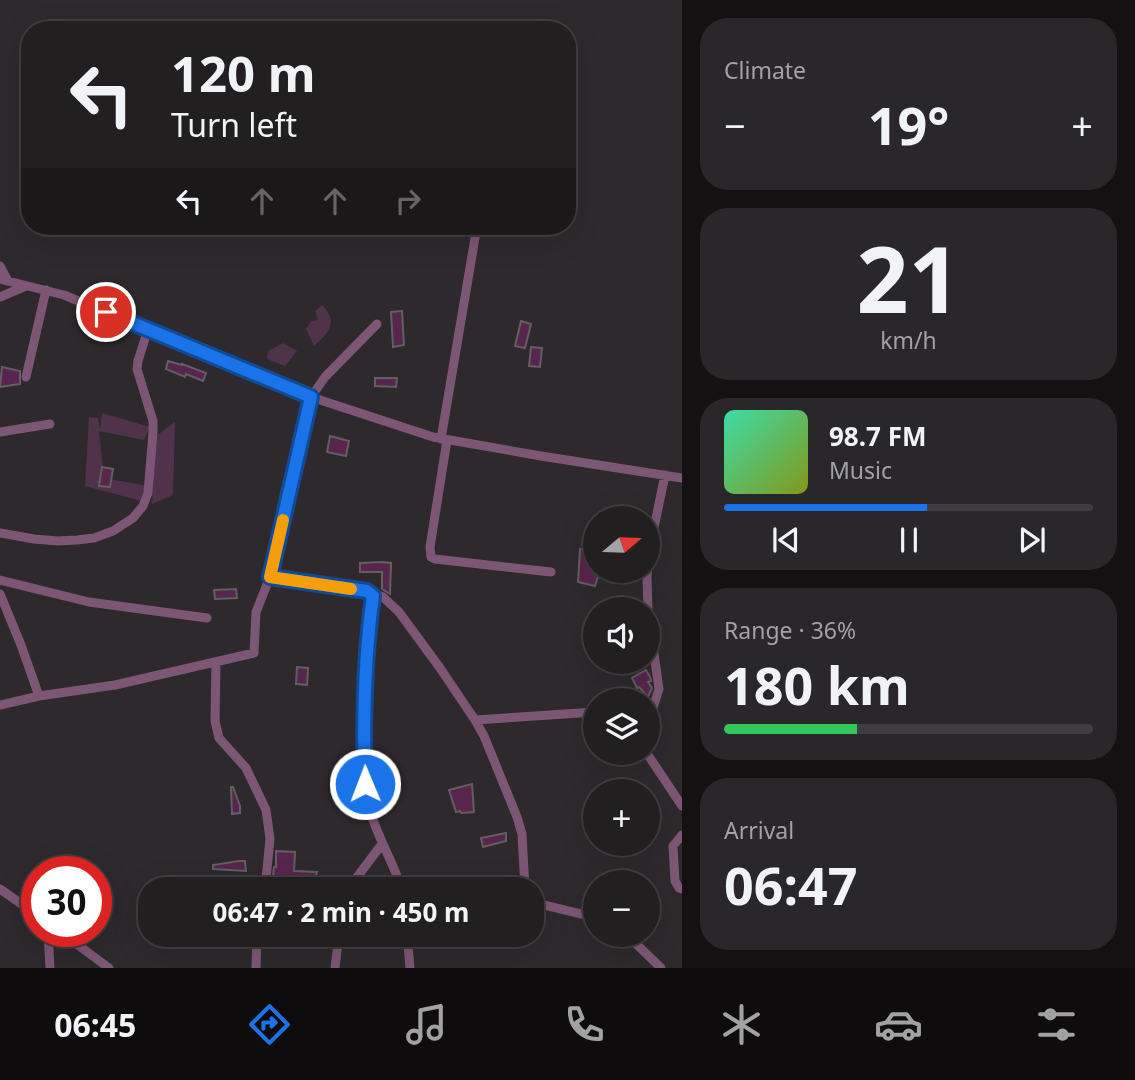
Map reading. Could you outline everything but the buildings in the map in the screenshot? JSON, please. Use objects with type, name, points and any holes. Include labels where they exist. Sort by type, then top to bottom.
[{"type":"street","points":[[476,235],[444,440],[431,557],[551,572]]},
{"type":"street","points":[[0,266],[4,280],[64,295],[311,397],[444,440],[682,478]]},
{"type":"street","points":[[0,297],[26,286]]},
{"type":"street","points":[[26,377],[46,290]]},
{"type":"street","points":[[0,705],[39,696],[115,685],[254,653],[256,612],[270,577],[311,397],[325,377],[377,324]]},
{"type":"street","points":[[0,533],[58,541],[94,538],[113,531],[133,518],[143,506],[148,493],[153,421],[137,369],[148,329]]},
{"type":"street","points":[[0,432],[50,424]]},
{"type":"street","points":[[659,688],[648,611],[647,576],[665,475]]},
{"type":"street","points":[[270,577],[367,591],[383,597],[399,612],[484,736],[520,826],[524,877]]},
{"type":"street","points":[[0,580],[89,602],[206,618]]},
{"type":"street","points":[[370,593],[373,596],[367,633],[363,724],[365,784],[367,802],[397,877]]},
{"type":"street","points":[[0,594],[39,696]]},
{"type":"street","points":[[216,662],[215,721],[219,737],[246,768],[266,810],[270,839],[266,877]]},
{"type":"street","points":[[475,720],[583,713]]},
{"type":"street","points":[[655,765],[682,806]]},
{"type":"street","points":[[682,835],[673,846],[675,881],[682,889]]},
{"type":"street","points":[[357,877],[382,844]]},
{"type":"street","points":[[0,889],[21,904]]},
{"type":"street","points":[[544,905],[583,914]]},
{"type":"street","points":[[49,947],[50,968]]},
{"type":"street","points":[[81,947],[109,968]]},
{"type":"street","points":[[256,968],[257,947]]},
{"type":"street","points":[[335,968],[337,947]]},
{"type":"street","points":[[408,947],[410,968]]},
{"type":"street","points":[[639,947],[661,968]]},
{"type":"shaded area","points":[[322,305],[331,322],[328,332],[314,346],[306,329],[311,321],[318,320],[315,311]]},
{"type":"shaded area","points":[[283,343],[297,351],[285,366],[267,359],[268,351]]},
{"type":"shaded area","points":[[102,413],[150,427],[144,440],[99,431],[104,478],[148,486],[145,502],[85,486],[89,417],[98,418],[100,430]]},
{"type":"shaded area","points":[[175,422],[173,495],[152,504],[156,436]]},
{"type":"slow traffic","points":[[283,520],[270,577],[351,589]]},
{"type":"route","points":[[106,312],[311,397],[270,577],[367,591],[373,596],[367,633],[363,724],[365,784]]}]
